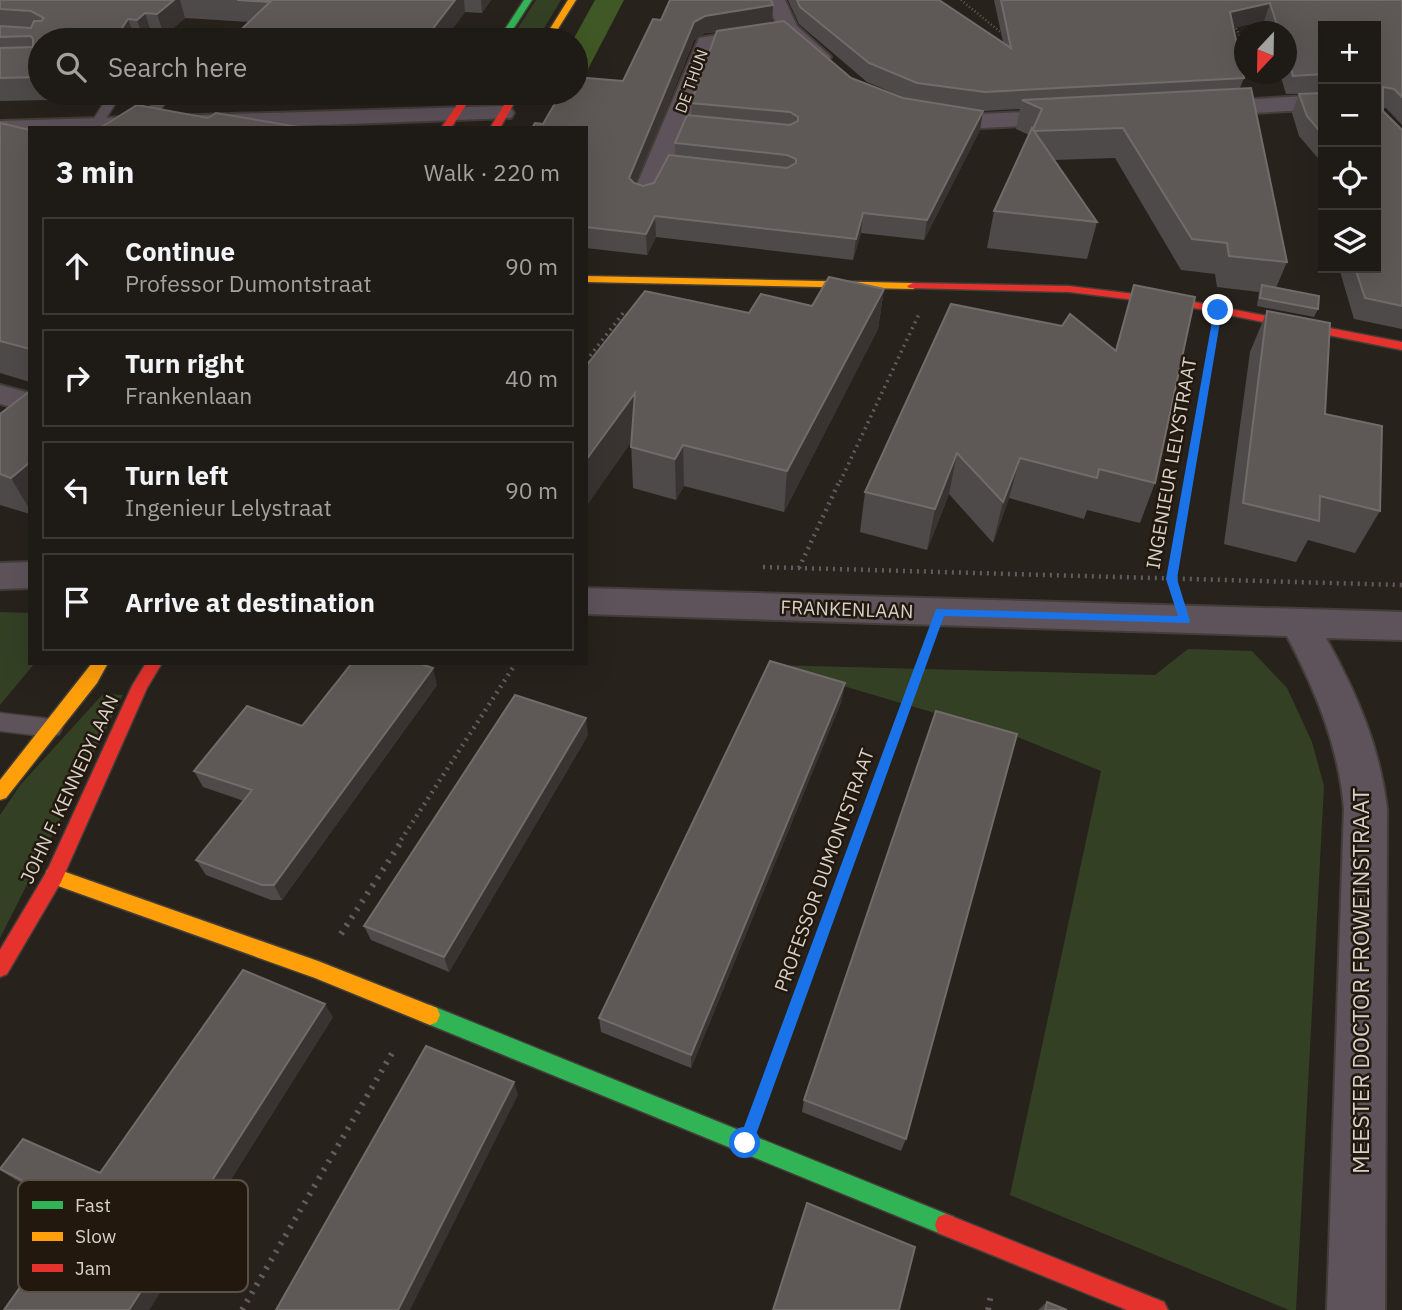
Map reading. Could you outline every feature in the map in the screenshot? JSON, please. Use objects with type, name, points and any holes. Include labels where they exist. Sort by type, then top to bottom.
[{"type":"street","points":[[510,28],[528,0]]},
{"type":"street","points":[[554,28],[572,0]]},
{"type":"street","points":[[775,0],[788,29],[838,72]]},
{"type":"street","name":"DE THUN","points":[[645,196],[664,167],[681,127],[706,42],[788,29]]},
{"type":"street","points":[[1174,111],[1318,102]]},
{"type":"street","points":[[450,121],[461,105]]},
{"type":"street","points":[[64,126],[499,121],[508,105]]},
{"type":"street","points":[[909,110],[981,121],[1093,116]]},
{"type":"street","points":[[0,128],[28,127]]},
{"type":"street","points":[[588,279],[1069,289],[1184,303],[1402,346]]},
{"type":"street","points":[[0,422],[19,400]]},
{"type":"street","points":[[0,576],[28,575]]},
{"type":"street","name":"FRANKENLAAN","points":[[588,601],[1402,626]]},
{"type":"street","name":"MEESTER DOCTOR FROWEINSTRAAT","points":[[1299,624],[1326,673],[1348,726],[1360,771],[1366,818],[1364,1062],[1356,1310]]},
{"type":"street","name":"JOHN F. KENNEDYLAAN","points":[[0,793],[91,679],[99,665]]},
{"type":"street","name":"JOHN F. KENNEDYLAAN","points":[[0,968],[54,876],[139,686],[152,665]]},
{"type":"street","points":[[54,876],[318,970],[1156,1310]]},
{"type":"lane","points":[[96,125],[109,105]]},
{"type":"lane","points":[[140,124],[158,105]]},
{"type":"lane","points":[[0,722],[51,728]]},
{"type":"path","points":[[961,0],[1005,36]]},
{"type":"path","points":[[588,358],[648,280]]},
{"type":"path","points":[[799,568],[933,285]]},
{"type":"path","name":"INGENIEUR LELYSTRAAT","points":[[1185,621],[1171,579],[1218,310]]},
{"type":"path","points":[[759,567],[1402,584]]},
{"type":"path","name":"PROFESSOR DUMONTSTRAAT","points":[[745,1143],[940,612]]},
{"type":"path","points":[[318,970],[515,665]]},
{"type":"path","points":[[242,1310],[417,1010]]},
{"type":"green space","points":[[536,0],[561,0],[544,28],[518,28]]},
{"type":"green space","points":[[595,0],[624,0],[588,69],[588,28],[580,28]]},
{"type":"green space","points":[[0,612],[28,613],[28,665],[33,665],[0,705]]},
{"type":"green space","points":[[1188,649],[1252,651],[1287,688],[1312,742],[1324,786],[1296,1310],[1289,1310],[1010,1195],[1101,771],[1020,738],[772,665],[1155,675]]},
{"type":"green space","points":[[103,694],[123,695],[0,938],[0,815],[21,784]]},
{"type":"building","points":[[0,0],[174,0],[157,14],[145,13],[137,20],[128,19],[122,28],[31,28],[34,21],[44,18],[31,11],[0,9]]},
{"type":"building","points":[[237,0],[455,0],[433,28],[243,28],[270,2]]},
{"type":"building","points":[[670,0],[771,0],[773,5],[705,16],[694,22],[629,178],[643,186],[654,183],[669,155],[787,168],[796,163],[796,159],[787,155],[675,143],[687,115],[790,125],[798,121],[798,117],[790,112],[691,103],[717,31],[784,21],[851,78],[903,98],[983,111],[927,220],[863,213],[856,239],[655,216],[646,234],[588,227],[588,126],[533,126],[535,123],[543,124],[554,105],[588,105],[588,78],[623,81],[653,19],[661,20]]},
{"type":"building","points":[[797,0],[939,0],[1011,48],[1001,0],[1402,0],[1402,97],[1394,89],[1383,87],[1383,111],[1402,130],[1402,306],[1365,298],[1357,273],[1381,273],[1381,21],[1318,21],[1318,74],[1297,76],[1297,21],[1276,21],[1270,3],[1230,12],[1234,31],[1234,79],[985,92],[917,83],[869,63],[800,7]]},
{"type":"building","points":[[0,26],[31,28],[28,28],[28,36],[0,37]]},
{"type":"building","points":[[28,47],[28,77],[0,78],[0,48]]},
{"type":"building","points":[[1251,88],[1287,262],[1229,256],[1227,243],[1192,239],[1123,128],[1034,131],[1042,109],[1022,100]]},
{"type":"building","points":[[1318,93],[1318,129],[1307,116],[1299,94]]},
{"type":"building","points":[[137,105],[208,118],[216,113],[292,126],[103,126]]},
{"type":"building","points":[[0,123],[28,130],[28,348],[0,341]]},
{"type":"building","points":[[1032,128],[1097,222],[994,211]]},
{"type":"building","points":[[829,277],[884,289],[787,471],[683,445],[675,459],[631,447],[635,393],[588,457],[588,363],[645,291],[749,313],[761,294],[812,306]]},
{"type":"building","points":[[1134,285],[1195,297],[1155,483],[1099,469],[1097,478],[1020,458],[1003,502],[957,453],[935,509],[865,492],[951,304],[1062,326],[1070,314],[1116,351]]},
{"type":"building","points":[[1262,285],[1319,296],[1318,309],[1260,298]]},
{"type":"building","points":[[1267,311],[1330,323],[1325,414],[1382,426],[1380,511],[1320,496],[1319,521],[1243,503]]},
{"type":"building","points":[[28,393],[28,464],[11,478],[0,474],[0,414]]},
{"type":"building","points":[[770,661],[845,683],[691,1055],[599,1018]]},
{"type":"building","points":[[350,665],[424,665],[433,668],[274,885],[262,885],[196,860],[252,790],[194,771],[247,706],[302,726]]},
{"type":"building","points":[[515,695],[586,718],[444,957],[364,926]]},
{"type":"building","points":[[936,711],[1017,734],[906,1139],[804,1100]]},
{"type":"building","points":[[243,970],[325,1004],[212,1180],[21,1180],[0,1169],[23,1139],[100,1173]]},
{"type":"building","points":[[426,1046],[514,1082],[398,1310],[276,1310]]},
{"type":"building","points":[[807,1203],[915,1247],[899,1310],[773,1310]]},
{"type":"building","points":[[18,1290],[141,1292],[129,1310],[4,1310]]},
{"type":"building","points":[[1047,1302],[1067,1310],[1045,1310]]},
{"type":"traffic: fast","points":[[510,28],[528,0]]},
{"type":"traffic: fast","points":[[430,1015],[946,1225]]},
{"type":"traffic: slow","points":[[554,28],[572,0]]},
{"type":"traffic: slow","points":[[588,279],[913,286]]},
{"type":"traffic: slow","points":[[0,793],[91,679],[99,665]]},
{"type":"traffic: slow","points":[[54,876],[318,970],[430,1015]]},
{"type":"traffic: jam","points":[[447,126],[461,105]]},
{"type":"traffic: jam","points":[[496,126],[508,105]]},
{"type":"traffic: jam","points":[[913,286],[1069,289],[1184,303],[1402,346]]},
{"type":"traffic: jam","points":[[0,968],[54,876],[140,686],[153,665]]},
{"type":"traffic: jam","points":[[946,1225],[1156,1310]]},
{"type":"route","points":[[745,1143],[940,612],[1185,621],[1171,579],[1218,310]]}]
